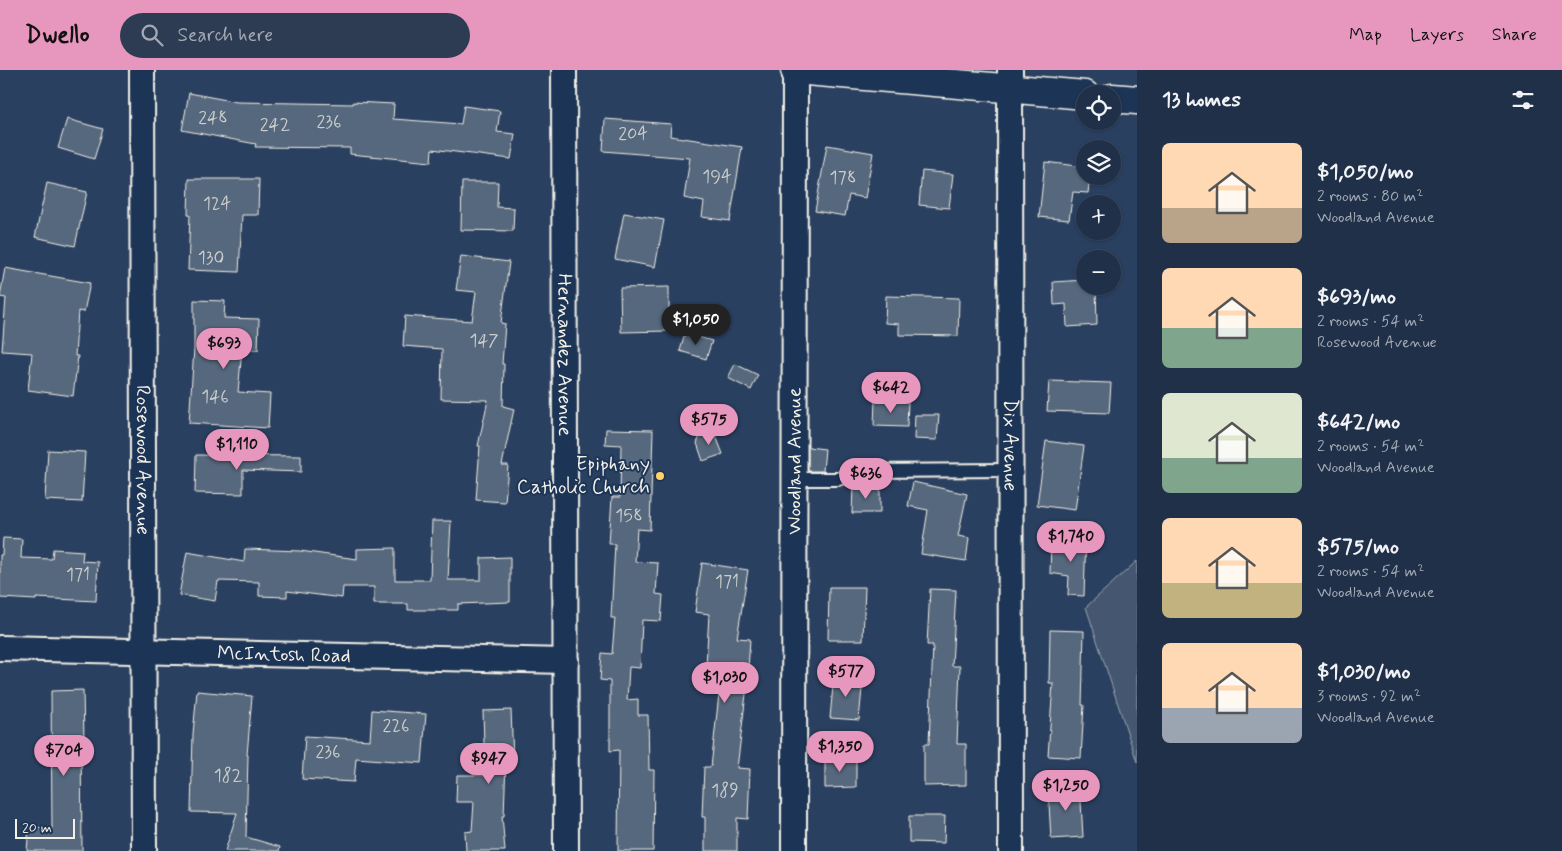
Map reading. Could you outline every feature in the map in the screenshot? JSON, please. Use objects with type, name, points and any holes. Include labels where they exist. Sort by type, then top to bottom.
[{"type":"street","name":"Rosewood Avenue","points":[[142,70],[144,851]]},
{"type":"street","name":"Hernandez Avenue","points":[[564,70],[566,851]]},
{"type":"street","points":[[795,70],[1010,79],[1076,93]]},
{"type":"street","name":"Woodland Avenue","points":[[794,851],[795,70]]},
{"type":"street","name":"Dix Avenue","points":[[1010,79],[1011,851]]},
{"type":"street","points":[[1121,99],[1137,100]]},
{"type":"street","name":"McIntosh Road","points":[[0,648],[566,661]]},
{"type":"lane","points":[[794,478],[838,479],[862,471],[1011,470]]},
{"type":"shaded area","points":[[1137,561],[1137,762],[1086,607]]},
{"type":"building","points":[[189,93],[237,102],[394,104],[393,119],[461,124],[464,106],[500,111],[497,132],[515,134],[511,159],[432,149],[431,162],[350,154],[350,148],[255,147],[256,144],[182,130]]},
{"type":"building","points":[[67,119],[103,129],[94,159],[58,148]]},
{"type":"building","points":[[605,119],[671,124],[670,136],[742,147],[730,221],[702,217],[704,202],[684,198],[690,158],[603,151]]},
{"type":"building","points":[[827,145],[873,153],[865,198],[849,195],[845,216],[815,211]]},
{"type":"building","points":[[1045,162],[1076,166],[1076,185],[1089,185],[1088,193],[1073,192],[1069,220],[1039,217]]},
{"type":"building","points":[[922,171],[953,174],[949,208],[919,205]]},
{"type":"building","points":[[189,179],[259,179],[258,215],[242,215],[239,272],[188,270]]},
{"type":"building","points":[[462,182],[498,182],[497,207],[514,208],[513,231],[461,230]]},
{"type":"building","points":[[47,183],[87,192],[75,246],[35,237]]},
{"type":"building","points":[[624,213],[664,220],[655,267],[615,259]]},
{"type":"building","points":[[461,256],[509,262],[501,323],[505,324],[502,364],[504,364],[503,406],[514,409],[502,465],[508,465],[505,502],[476,500],[480,446],[478,446],[488,400],[441,399],[442,349],[403,346],[405,316],[472,321],[476,292],[456,290]]},
{"type":"building","points":[[5,268],[90,283],[84,312],[78,311],[75,356],[78,356],[73,396],[28,390],[32,353],[2,351],[6,298],[0,297]]},
{"type":"building","points":[[1076,281],[1076,295],[1096,295],[1097,325],[1067,327],[1066,304],[1054,305],[1053,282]]},
{"type":"building","points":[[669,287],[669,331],[621,332],[620,288]]},
{"type":"building","points":[[886,296],[959,298],[958,336],[899,335],[899,324],[885,323]]},
{"type":"building","points":[[194,300],[225,301],[224,318],[259,319],[258,350],[242,350],[238,392],[270,394],[268,428],[189,423],[194,348]]},
{"type":"building","points":[[685,333],[712,341],[706,359],[680,351]]},
{"type":"building","points":[[735,364],[758,375],[751,390],[728,378]]},
{"type":"building","points":[[1049,381],[1111,383],[1109,413],[1047,411]]},
{"type":"building","points":[[875,400],[908,401],[907,427],[874,426]]},
{"type":"building","points":[[915,415],[939,415],[937,440],[914,439]]},
{"type":"building","points":[[606,429],[653,430],[650,530],[637,529],[635,562],[658,563],[656,594],[663,595],[661,621],[642,620],[640,668],[629,667],[627,700],[638,699],[638,715],[648,715],[649,770],[654,770],[653,851],[618,851],[619,750],[610,751],[610,681],[600,680],[602,653],[612,654],[615,618],[611,618],[615,544],[609,544],[612,497],[620,497],[621,445],[605,444]]},
{"type":"building","points":[[714,431],[723,454],[703,461],[697,443],[700,436]]},
{"type":"building","points":[[1046,441],[1084,446],[1075,510],[1037,505]]},
{"type":"building","points":[[808,447],[825,449],[823,471],[808,471]]},
{"type":"building","points":[[48,450],[85,452],[82,502],[45,500]]},
{"type":"building","points":[[196,455],[301,456],[301,472],[243,470],[243,494],[195,493]]},
{"type":"building","points":[[913,482],[967,494],[958,536],[969,538],[966,561],[921,554],[928,510],[908,506]]},
{"type":"building","points":[[853,487],[880,488],[880,513],[852,513]]},
{"type":"building","points":[[432,521],[451,521],[448,580],[481,580],[481,558],[510,557],[510,602],[458,604],[458,610],[408,610],[408,604],[374,604],[374,587],[343,587],[342,598],[287,591],[287,597],[259,596],[259,582],[218,581],[215,601],[179,595],[187,552],[244,562],[245,549],[300,551],[357,559],[357,549],[395,548],[395,580],[430,580]]},
{"type":"building","points":[[1074,534],[1086,535],[1084,596],[1068,595],[1069,576],[1050,573],[1051,543],[1073,543]]},
{"type":"building","points":[[3,538],[22,539],[21,558],[52,559],[53,549],[83,551],[82,561],[98,562],[96,601],[0,598],[0,555],[2,555]]},
{"type":"building","points":[[702,563],[748,570],[737,638],[750,639],[747,686],[737,768],[750,769],[748,819],[737,818],[737,851],[705,851],[705,817],[702,817],[704,767],[711,767],[720,685],[705,684],[709,614],[695,612]]},
{"type":"building","points":[[829,587],[865,587],[863,640],[828,640]]},
{"type":"building","points":[[930,589],[956,590],[952,666],[960,666],[957,744],[966,744],[966,785],[924,786],[924,744],[929,744],[933,645],[927,645]]},
{"type":"building","points":[[1050,630],[1084,631],[1082,705],[1084,705],[1081,758],[1048,756],[1053,683],[1049,683]]},
{"type":"building","points":[[834,675],[863,678],[859,720],[830,718]]},
{"type":"building","points":[[83,690],[84,740],[81,740],[82,851],[27,851],[29,827],[52,828],[51,691]]},
{"type":"building","points":[[197,691],[252,696],[247,755],[246,837],[280,847],[279,851],[225,851],[237,813],[191,812],[193,734]]},
{"type":"building","points":[[372,710],[426,714],[422,763],[356,758],[354,782],[302,779],[305,736],[370,740]]},
{"type":"building","points":[[511,710],[513,760],[506,760],[504,816],[502,816],[505,851],[466,851],[465,832],[472,831],[474,802],[456,802],[457,775],[485,775],[483,711]]},
{"type":"building","points":[[825,759],[856,759],[856,787],[825,788]]},
{"type":"building","points":[[1080,784],[1083,837],[1051,839],[1048,786]]},
{"type":"building","points":[[909,816],[945,816],[944,843],[909,842]]},
{"type":"place","name":"Epiphany Catholic Church","points":[[660,476]]}]
